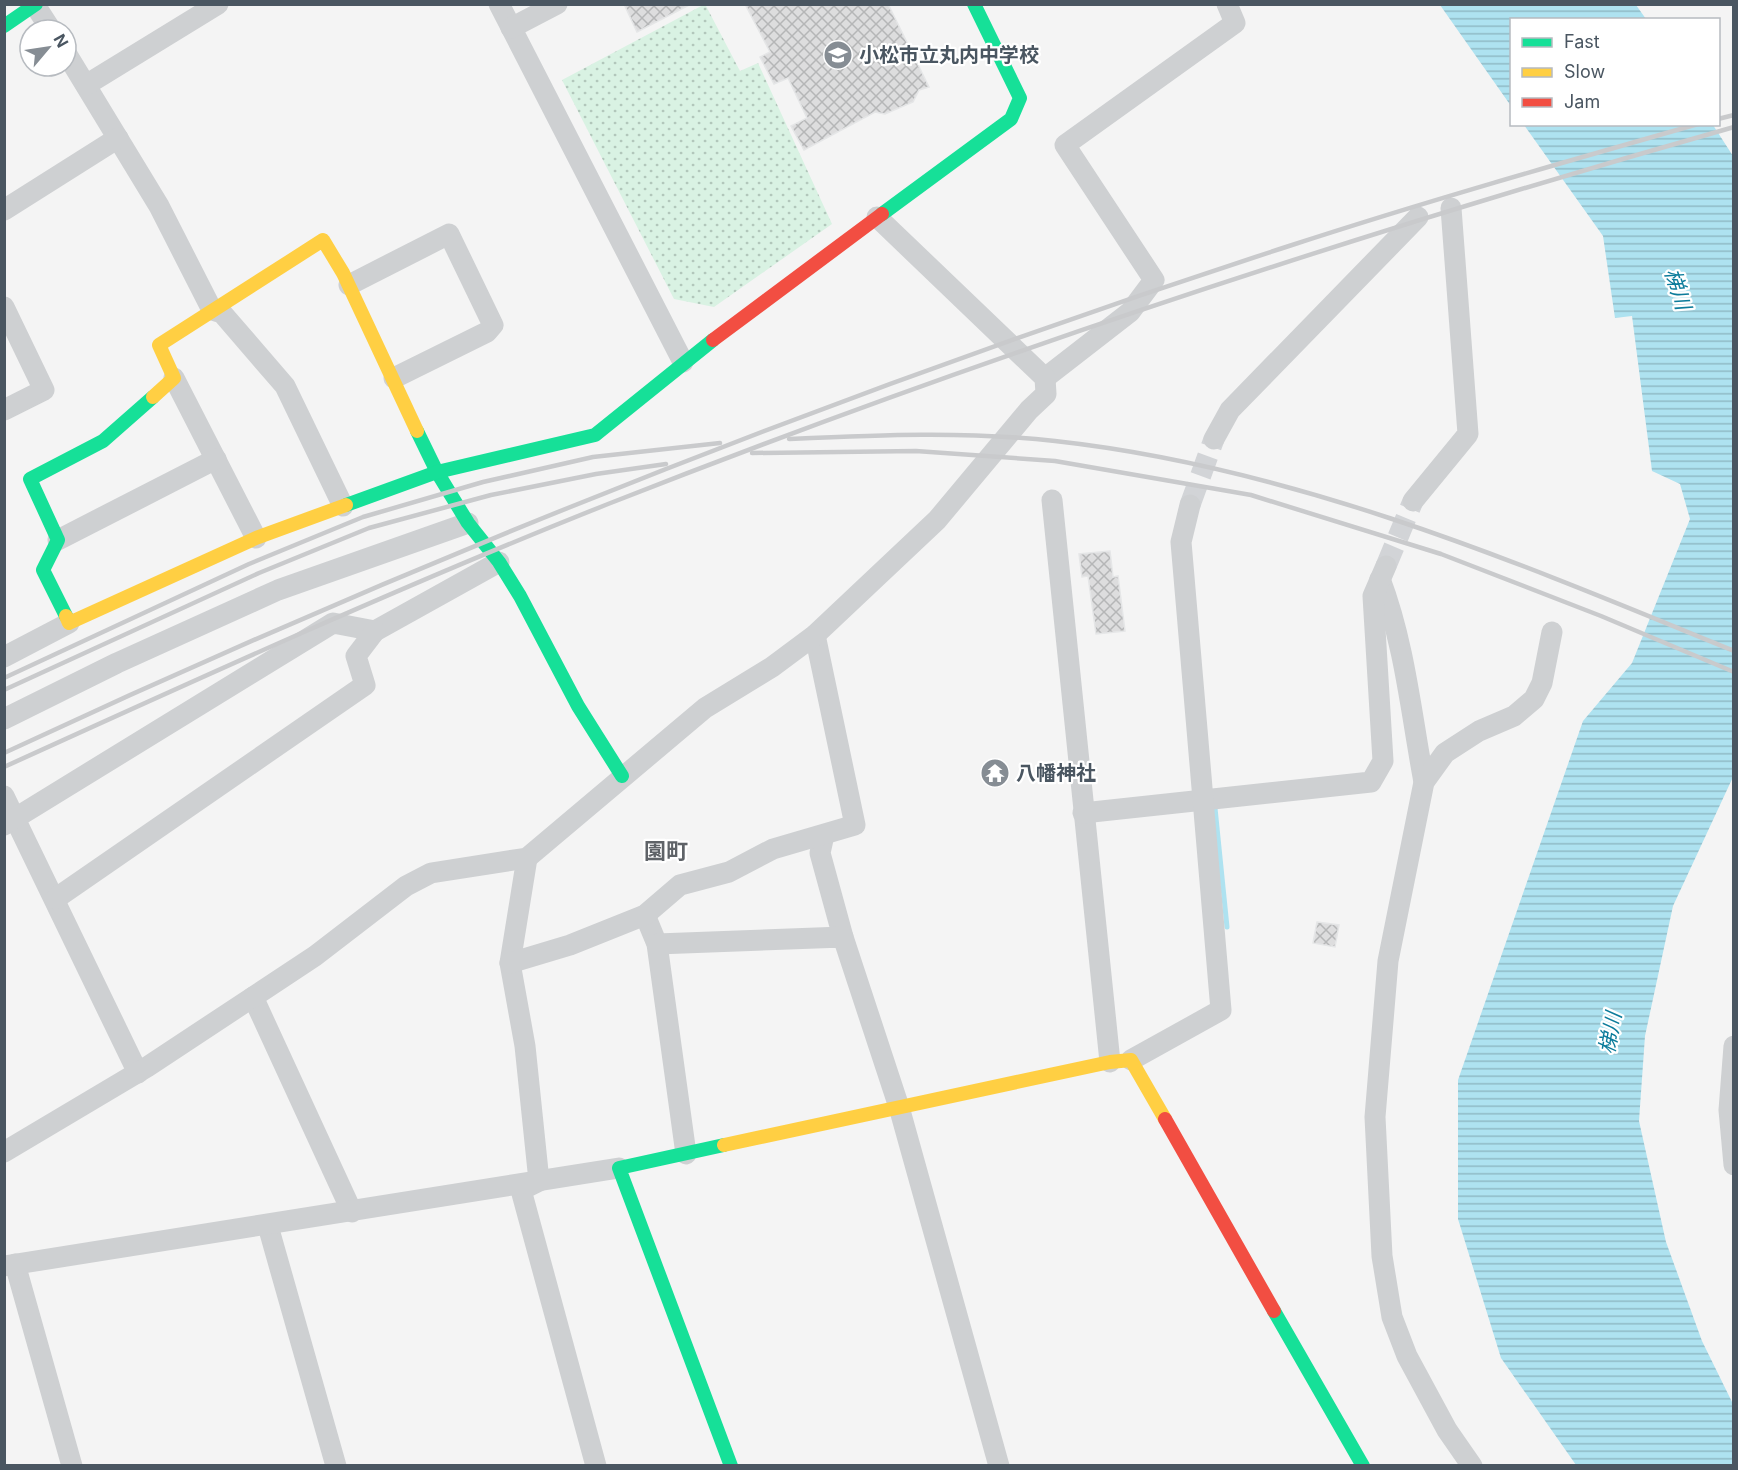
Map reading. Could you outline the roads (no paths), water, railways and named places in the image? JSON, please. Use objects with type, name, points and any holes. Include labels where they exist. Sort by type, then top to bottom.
[{"type":"street","points":[[87,85],[218,4]]},
{"type":"street","points":[[499,4],[683,362]]},
{"type":"street","points":[[511,28],[557,4]]},
{"type":"street","points":[[4,657],[69,623],[256,538],[437,472],[594,435],[683,362],[1011,118],[1020,98],[974,4]]},
{"type":"street","points":[[1044,378],[1130,312],[1154,280],[1065,145],[1235,23],[1227,4]]},
{"type":"street","points":[[78,71],[159,206],[212,310],[222,313],[285,386],[343,506]]},
{"type":"street","points":[[4,210],[118,138]]},
{"type":"street","points":[[1413,501],[1468,434],[1451,208]]},
{"type":"street","points":[[4,1152],[138,1073],[315,956],[406,886],[431,873],[527,858],[705,708],[772,667],[814,635],[937,520],[1029,410],[1046,394],[1044,378],[877,217]]},
{"type":"street","points":[[1214,439],[1230,410],[1418,217]]},
{"type":"street","points":[[349,285],[449,234],[493,325],[488,332],[394,378]]},
{"type":"street","points":[[256,538],[159,345],[323,240],[349,285],[437,472],[468,523],[499,562],[520,596],[578,706],[622,776]]},
{"type":"street","points":[[4,410],[44,390],[7,320]]},
{"type":"street","points":[[58,540],[30,478],[103,441],[174,378]]},
{"type":"street","points":[[69,623],[43,570],[58,540],[216,459]]},
{"type":"street","points":[[1052,500],[1110,1062]]},
{"type":"street","points":[[72,1466],[10,1265],[268,1226],[619,1168],[686,1154],[1110,1062],[1131,1060],[1221,1010],[1181,542],[1190,505]]},
{"type":"street","points":[[4,718],[117,663],[278,590],[468,523]]},
{"type":"street","points":[[55,899],[365,685],[356,656],[375,631],[499,562]]},
{"type":"street","points":[[1083,813],[1371,782],[1383,761],[1373,596],[1383,573],[1406,667],[1424,782],[1388,962],[1376,1117],[1382,1256],[1392,1317],[1407,1356],[1447,1430],[1472,1466]]},
{"type":"street","points":[[11,822],[333,623],[375,631]]},
{"type":"street","points":[[1424,782],[1445,753],[1479,731],[1514,716],[1534,699],[1542,683],[1552,632]]},
{"type":"street","points":[[510,963],[570,945],[645,915],[680,885],[729,872],[773,849],[855,825],[814,635]]},
{"type":"street","points":[[4,795],[11,822],[55,899],[138,1073]]},
{"type":"street","points":[[824,835],[820,853],[843,937],[899,1107],[999,1466]]},
{"type":"street","points":[[527,858],[510,963],[525,1046],[539,1181]]},
{"type":"street","points":[[645,915],[657,944],[686,1154]]},
{"type":"street","points":[[657,944],[843,937]]},
{"type":"street","points":[[253,997],[352,1212]]},
{"type":"street","points":[[1734,1046],[1729,1110],[1734,1165]]},
{"type":"street","points":[[1131,1060],[1363,1466]]},
{"type":"street","points":[[619,1168],[731,1466]]},
{"type":"street","points":[[539,1181],[521,1190],[596,1466]]},
{"type":"street","points":[[268,1226],[336,1466]]},
{"type":"water","points":[[1440,5],[1636,5],[1645,18],[1510,18],[1510,105]]},
{"type":"water","name":"梯川","points":[[1525,126],[1714,126],[1733,156],[1733,777],[1673,906],[1645,1036],[1639,1121],[1666,1242],[1702,1341],[1733,1404],[1733,1465],[1576,1465],[1501,1358],[1458,1219],[1458,1080],[1583,721],[1632,663],[1690,519],[1680,484],[1652,471],[1632,316],[1615,318],[1603,236]]},
{"type":"waterway","points":[[1215,808],[1227,927]]},
{"type":"tunnel","points":[[1190,505],[1214,439]]},
{"type":"tunnel","points":[[1386,566],[1413,501]]},
{"type":"railway","points":[[1720,118],[1734,115]]},
{"type":"railway","points":[[4,753],[320,611],[479,544],[800,417],[962,358],[1289,246],[1442,198],[1691,126]]},
{"type":"railway","points":[[4,767],[456,566],[608,504],[886,399],[1026,349],[1307,256],[1591,168],[1734,127]]},
{"type":"railway","points":[[789,439],[922,435],[1022,438],[1143,454],[1230,472],[1316,495],[1401,522],[1569,584],[1734,651]]},
{"type":"railway","points":[[4,678],[249,564],[363,517],[483,482],[593,457],[720,443]]},
{"type":"railway","points":[[752,453],[916,451],[1055,461],[1251,495],[1441,554],[1601,616],[1734,672]]},
{"type":"railway","points":[[4,690],[259,573],[369,528],[491,495],[596,474],[666,464]]},
{"type":"place","name":"小松市立丸内中学校","points":[[838,55]]},
{"type":"place","name":"八幡神社","points":[[995,773]]},
{"type":"district","name":"園町","points":[[666,851]]}]
